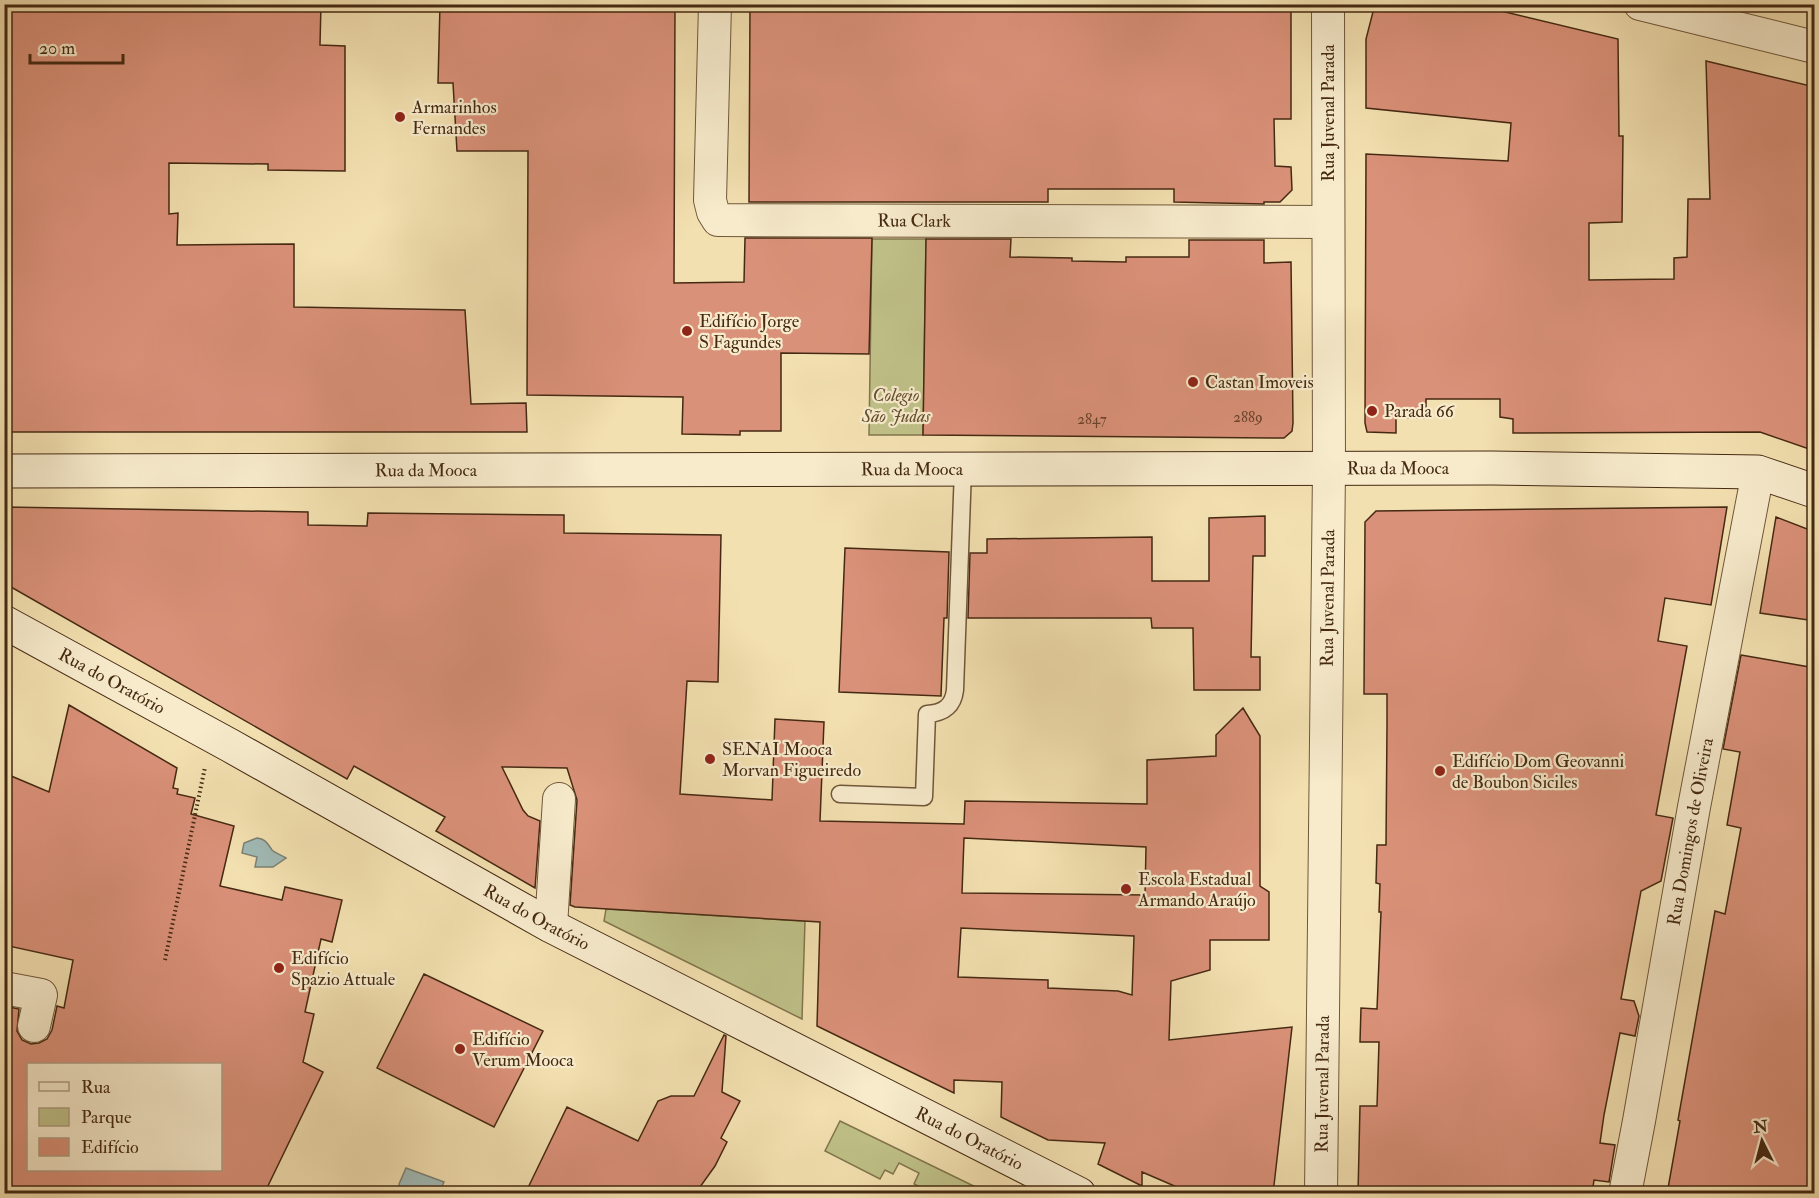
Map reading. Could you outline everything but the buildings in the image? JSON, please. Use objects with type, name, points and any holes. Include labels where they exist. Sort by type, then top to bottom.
[{"type":"main road","name":"Rua da Mooca","points":[[4,471],[1492,468],[1758,472],[1815,491]]},
{"type":"main road","name":"Rua do Oratório","points":[[4,622],[213,736],[551,926],[1045,1186],[1079,1194]]},
{"type":"street","name":"Rua Clark","points":[[715,4],[710,200],[718,220],[1328,222]]},
{"type":"street","name":"Rua Juvenal Parada","points":[[1321,1194],[1329,469],[1328,4]]},
{"type":"street","points":[[1640,4],[1815,47]]},
{"type":"street","name":"Rua Domingos de Oliveira","points":[[1625,1194],[1694,807],[1758,472]]},
{"type":"street","points":[[551,926],[559,799]]},
{"type":"street","points":[[4,988],[40,995],[34,1026]]},
{"type":"lane","points":[[840,794],[924,797],[927,714],[938,713],[954,700],[963,468]]},
{"type":"path","points":[[165,960],[203,774],[213,736]]},
{"type":"green space","name":"Colegio São Judas","points":[[872,239],[926,239],[923,435],[869,435]]},
{"type":"green space","points":[[606,909],[805,921],[802,1019],[604,921]]},
{"type":"green space","points":[[840,1121],[988,1193],[932,1193],[914,1184],[919,1173],[899,1163],[893,1174],[885,1170],[880,1179],[825,1151]]},
{"type":"water","points":[[257,838],[264,840],[273,851],[286,858],[273,867],[255,867],[257,857],[242,853],[244,843]]},
{"type":"water","points":[[406,1168],[444,1182],[439,1193],[401,1193],[399,1184]]},
{"type":"place","name":"Armarinhos Fernandes","points":[[400,117]]},
{"type":"place","name":"Edifício Jorge S Fagundes","points":[[687,331]]},
{"type":"place","name":"Castan Imoveis","points":[[1193,382]]},
{"type":"place","name":"Parada 66","points":[[1372,411]]},
{"type":"place","name":"SENAI Mooca Morvan Figueiredo","points":[[710,759]]},
{"type":"place","name":"Edifício Dom Geovanni de Boubon Siciles","points":[[1440,771]]},
{"type":"place","name":"Escola Estadual Armando Araújo","points":[[1126,889]]},
{"type":"place","name":"Edifício Spazio Attuale","points":[[279,968]]},
{"type":"place","name":"Edifício Verum Mooca","points":[[460,1049]]}]
